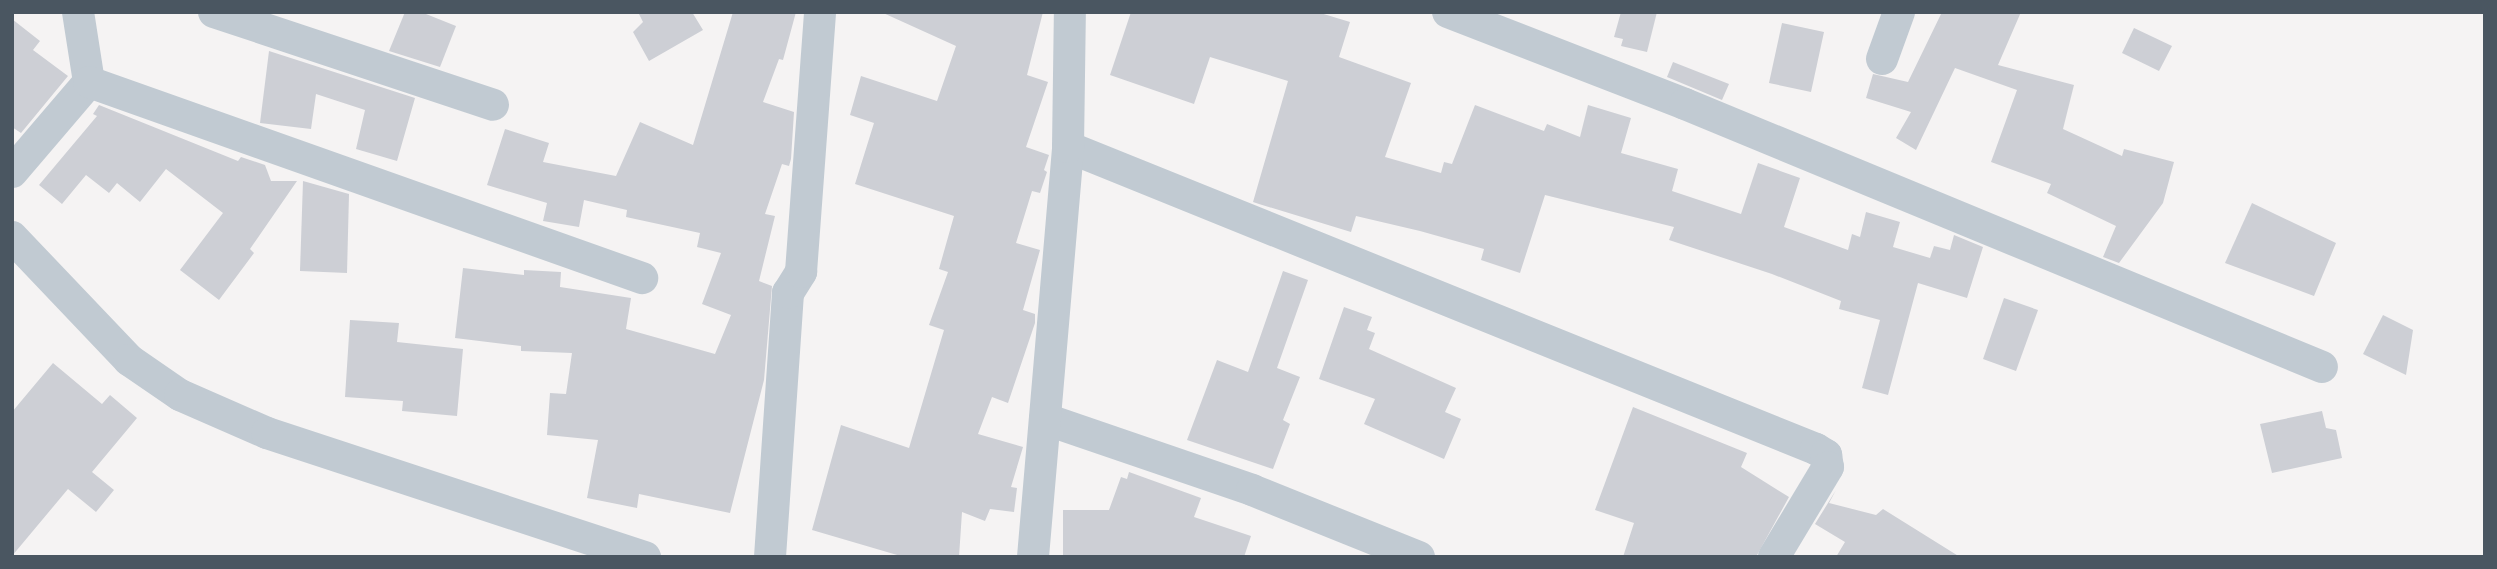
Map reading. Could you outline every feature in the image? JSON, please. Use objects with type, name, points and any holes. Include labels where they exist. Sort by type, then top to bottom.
[{"type":"street","points":[[12,172],[89,82],[78,12]]},
{"type":"street","points":[[214,12],[493,105]]},
{"type":"street","points":[[770,557],[788,293],[801,272],[820,12]]},
{"type":"street","points":[[1033,557],[1068,147],[1070,12]]},
{"type":"street","points":[[1448,12],[1685,104],[2322,367]]},
{"type":"street","points":[[1882,59],[1899,12]]},
{"type":"street","points":[[89,82],[642,278]]},
{"type":"street","points":[[1068,147],[1816,449],[1826,455],[1828,467],[1774,557]]},
{"type":"street","points":[[12,237],[130,360],[180,395],[267,433],[645,557]]},
{"type":"street","points":[[1045,419],[1252,490],[1419,557]]},
{"type":"building","points":[[405,12],[421,12],[456,26],[440,67],[389,51]]},
{"type":"building","points":[[638,12],[692,12],[703,30],[649,61],[633,32],[643,22]]},
{"type":"building","points":[[733,12],[796,12],[783,60],[779,59],[763,102],[794,112],[791,159],[789,166],[782,164],[765,214],[775,216],[759,281],[772,286],[764,380],[730,513],[639,494],[637,508],[587,498],[598,440],[547,435],[550,393],[566,394],[572,353],[521,351],[521,346],[455,338],[463,268],[524,275],[524,270],[561,272],[560,287],[631,298],[626,329],[715,354],[731,315],[702,304],[721,253],[697,247],[700,233],[626,217],[627,210],[584,200],[579,227],[543,221],[547,203],[487,185],[505,129],[549,143],[543,162],[616,176],[640,122],[693,145]]},
{"type":"building","points":[[881,12],[1043,12],[1027,75],[1048,82],[1026,147],[1049,155],[1040,193],[1032,191],[1016,243],[1040,250],[1023,310],[1035,314],[1035,323],[1008,403],[992,397],[978,434],[1023,447],[1011,487],[1017,488],[1014,512],[990,509],[985,521],[962,512],[959,557],[904,557],[812,530],[841,425],[909,448],[944,330],[929,325],[948,272],[939,269],[954,216],[855,184],[874,123],[850,115],[861,76],[937,101],[956,46]]},
{"type":"building","points":[[1131,12],[1317,12],[1350,22],[1339,57],[1411,83],[1385,157],[1441,173],[1444,162],[1452,164],[1475,105],[1544,131],[1547,124],[1580,137],[1588,105],[1631,118],[1621,153],[1678,169],[1672,191],[1741,214],[1758,163],[1800,178],[1784,227],[1848,250],[1852,234],[1860,237],[1866,212],[1900,222],[1893,247],[1930,258],[1934,246],[1950,250],[1954,235],[1983,247],[1967,298],[1918,283],[1888,395],[1862,388],[1880,320],[1839,309],[1841,301],[1772,274],[1669,240],[1674,227],[1545,195],[1520,273],[1481,260],[1484,249],[1420,231],[1356,216],[1351,232],[1253,202],[1288,81],[1210,57],[1194,104],[1110,75]]},
{"type":"building","points":[[1621,12],[1657,12],[1647,52],[1621,46],[1623,39],[1614,37]]},
{"type":"building","points":[[1942,12],[2021,12],[1998,65],[2074,85],[2063,129],[2122,156],[2124,149],[2174,162],[2163,203],[2119,263],[2103,257],[2116,226],[2047,193],[2051,184],[1991,162],[2017,90],[1955,68],[1916,150],[1896,138],[1911,112],[1866,98],[1873,74],[1908,82]]},
{"type":"building","points":[[12,19],[40,41],[33,50],[68,76],[21,133],[12,127]]},
{"type":"building","points":[[1782,23],[1824,32],[1811,92],[1769,83]]},
{"type":"building","points":[[2134,28],[2172,46],[2159,71],[2122,53]]},
{"type":"building","points":[[269,51],[415,98],[397,161],[356,149],[365,110],[316,94],[311,129],[260,123]]},
{"type":"building","points":[[1673,62],[1729,84],[1722,100],[1667,77]]},
{"type":"building","points":[[99,105],[238,161],[241,157],[265,165],[271,181],[297,181],[250,249],[254,253],[219,300],[180,270],[223,213],[166,169],[140,202],[117,183],[109,193],[86,175],[62,204],[39,185],[97,116],[93,114]]},
{"type":"building","points":[[303,181],[349,194],[347,273],[300,271]]},
{"type":"building","points":[[2252,203],[2336,243],[2314,296],[2225,263]]},
{"type":"building","points":[[1283,271],[1308,280],[1277,368],[1300,377],[1283,420],[1290,424],[1273,469],[1187,440],[1217,360],[1248,372]]},
{"type":"building","points":[[2004,298],[2038,310],[2016,371],[1983,359]]},
{"type":"building","points":[[1344,307],[1372,317],[1367,330],[1375,333],[1369,349],[1456,388],[1445,412],[1461,419],[1444,459],[1364,424],[1375,399],[1319,379]]},
{"type":"building","points":[[2383,315],[2413,330],[2406,375],[2363,354]]},
{"type":"building","points":[[350,320],[399,323],[397,342],[463,349],[457,416],[402,411],[403,401],[345,397]]},
{"type":"building","points":[[53,363],[102,404],[110,395],[137,418],[92,472],[114,490],[96,512],[68,489],[12,556],[12,412]]},
{"type":"building","points":[[1633,407],[1747,453],[1741,467],[1789,497],[1756,557],[1623,557],[1634,523],[1595,510]]},
{"type":"building","points":[[2322,411],[2326,428],[2336,430],[2342,458],[2272,473],[2260,424]]},
{"type":"building","points":[[1129,472],[1201,498],[1194,517],[1251,536],[1244,557],[1063,557],[1063,510],[1109,510],[1121,477],[1127,479]]},
{"type":"building","points":[[1836,490],[1829,503],[1876,515],[1883,509],[1960,557],[1836,557],[1845,542],[1815,524]]}]
